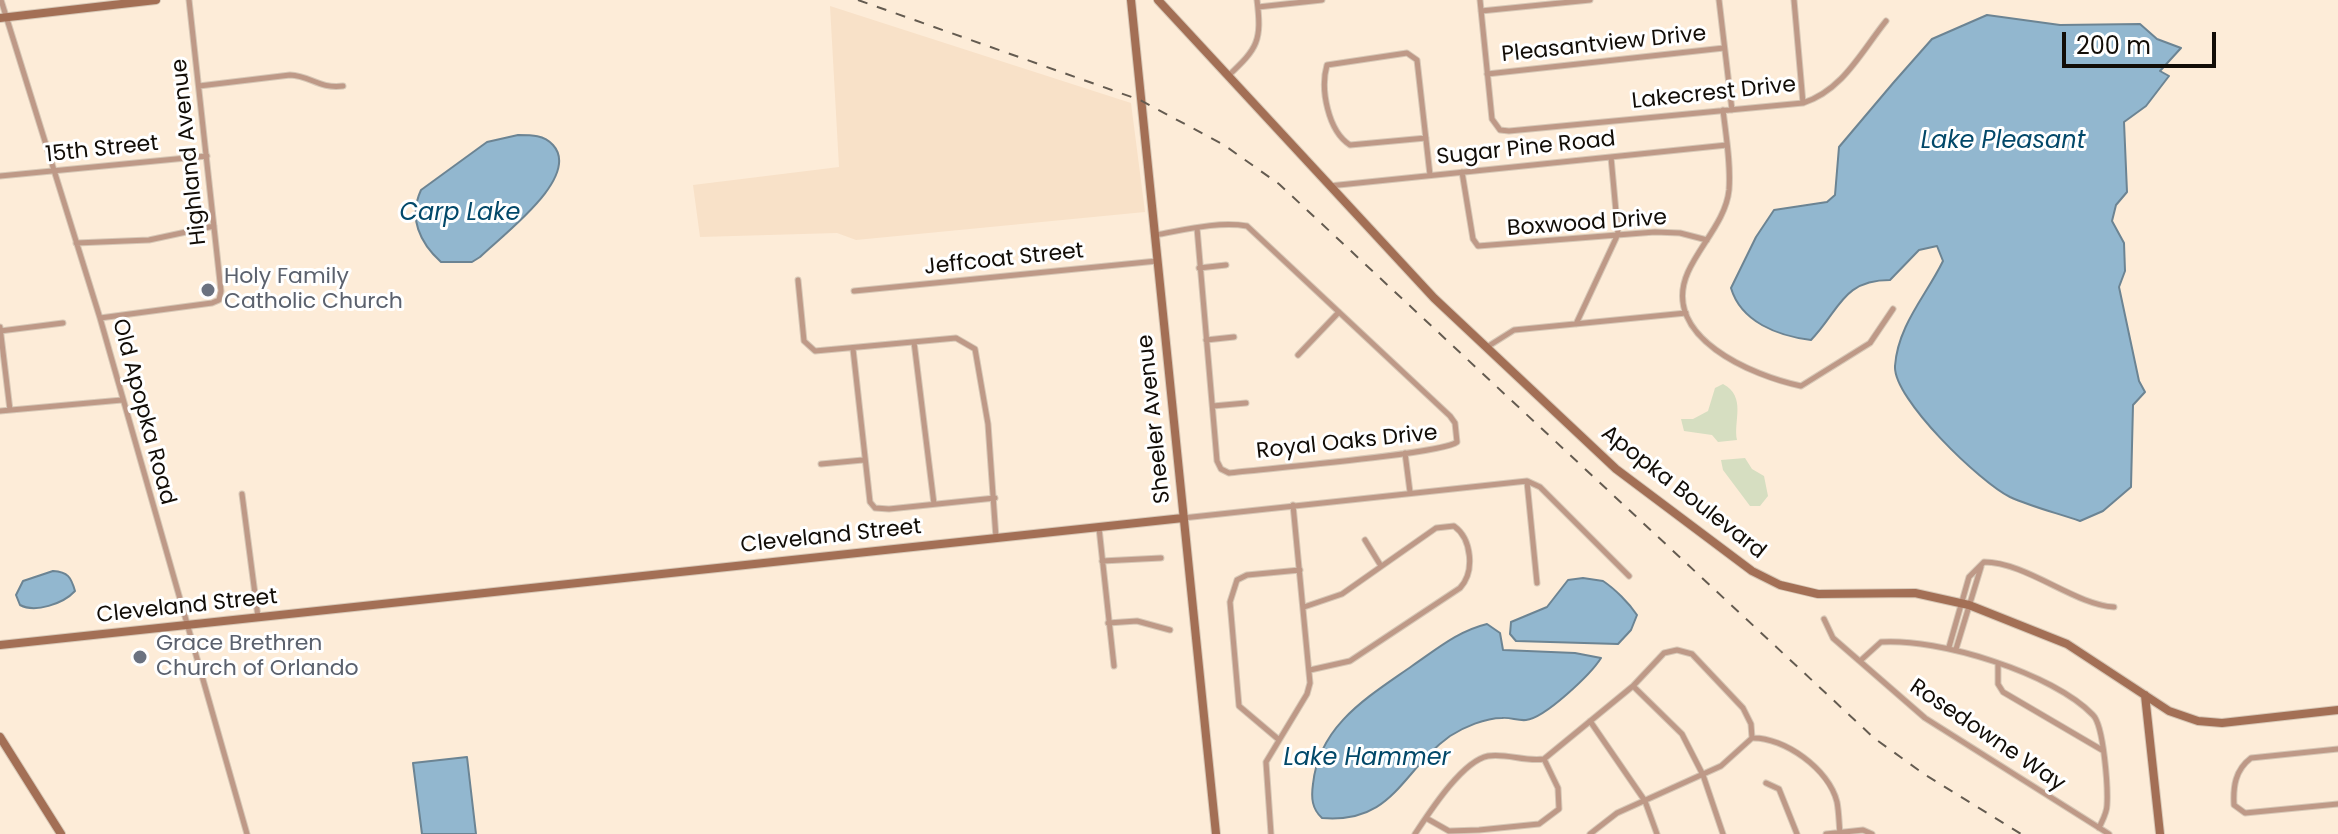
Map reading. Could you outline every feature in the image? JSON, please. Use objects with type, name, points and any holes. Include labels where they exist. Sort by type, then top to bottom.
[{"type":"street","name":"Old Apopka Road","points":[[1,0],[3,18],[55,171],[100,318],[247,834]]},
{"type":"street","points":[[3,18],[78,4],[156,0]]},
{"type":"street","name":"Highland Avenue","points":[[100,318],[219,300],[221,291],[189,0]]},
{"type":"street","name":"Sheeler Avenue","points":[[1131,0],[1216,834]]},
{"type":"street","name":"Apopka Boulevard","points":[[1158,0],[1407,271],[1486,347],[1626,478],[1763,577],[1818,594],[1915,593],[1966,604],[2067,644],[2180,716],[2211,723],[2338,710]]},
{"type":"street","points":[[1228,76],[1255,49],[1260,30],[1257,3],[1322,0]]},
{"type":"street","points":[[1480,0],[1487,74]]},
{"type":"street","points":[[1481,11],[1590,0]]},
{"type":"street","points":[[1719,0],[1732,110]]},
{"type":"street","points":[[1794,0],[1803,103]]},
{"type":"street","name":"Lakecrest Drive","points":[[1487,74],[1492,119],[1500,130],[1509,131],[1803,103],[1819,98],[1840,82],[1886,21]]},
{"type":"street","name":"Pleasantview Drive","points":[[1487,74],[1724,48]]},
{"type":"street","points":[[1426,138],[1350,145],[1344,141],[1330,121],[1327,65],[1407,53],[1414,56],[1426,138],[1430,175]]},
{"type":"street","points":[[199,86],[290,75],[301,75],[325,88],[343,86]]},
{"type":"street","points":[[1723,110],[1729,191],[1723,212],[1686,277],[1686,313],[1701,338],[1759,374],[1801,386],[1870,343],[1893,309]]},
{"type":"street","name":"Sugar Pine Road","points":[[1328,186],[1727,145]]},
{"type":"street","name":"15th Street","points":[[0,176],[207,156]]},
{"type":"street","points":[[1576,324],[1618,234],[1611,157]]},
{"type":"street","name":"Boxwood Drive","points":[[1462,172],[1473,239],[1478,246],[1486,248],[1618,234],[1680,233],[1707,240]]},
{"type":"street","points":[[76,243],[149,240],[214,226]]},
{"type":"street","name":"Royal Oaks Drive","points":[[1154,235],[1197,228],[1247,226],[1455,423],[1457,442],[1451,447],[1405,453],[1229,473],[1221,469],[1217,461],[1197,228]]},
{"type":"street","name":"Jeffcoat Street","points":[[854,291],[1157,261]]},
{"type":"street","points":[[1199,268],[1226,265]]},
{"type":"street","points":[[798,280],[803,333],[808,347],[823,352],[956,338],[975,349],[995,498],[996,538]]},
{"type":"street","points":[[1298,355],[1339,312]]},
{"type":"street","points":[[1486,347],[1496,338],[1514,330],[1686,313]]},
{"type":"street","points":[[10,410],[0,329],[63,323]]},
{"type":"street","points":[[1206,340],[1234,337]]},
{"type":"street","points":[[914,342],[934,504]]},
{"type":"street","points":[[853,349],[867,495],[875,508],[995,498]]},
{"type":"street","points":[[0,411],[122,400]]},
{"type":"street","points":[[1213,406],[1246,403]]},
{"type":"street","points":[[1405,453],[1410,492]]},
{"type":"street","points":[[821,464],[863,460]]},
{"type":"street","points":[[1527,481],[1540,487],[1629,576]]},
{"type":"street","points":[[1527,481],[1537,583]]},
{"type":"street","name":"Cleveland Street","points":[[0,645],[1527,481]]},
{"type":"street","points":[[242,494],[258,617]]},
{"type":"street","points":[[1271,834],[1266,762],[1307,694],[1310,670],[1293,505]]},
{"type":"street","points":[[1304,607],[1332,600],[1436,528],[1454,526],[1466,539],[1470,572],[1460,588],[1350,661],[1310,670]]},
{"type":"street","points":[[1098,527],[1114,666]]},
{"type":"street","points":[[1365,540],[1381,566]]},
{"type":"street","points":[[1102,561],[1161,558]]},
{"type":"street","points":[[1952,648],[1984,562],[2065,588],[2095,604],[2114,607]]},
{"type":"street","points":[[1278,739],[1239,706],[1230,602],[1237,580],[1247,575],[1300,570]]},
{"type":"street","name":"Rosedowne Way","points":[[1824,619],[1833,638],[1899,698],[1951,737],[2109,834]]},
{"type":"street","points":[[1108,623],[1137,621],[1170,630]]},
{"type":"street","points":[[1860,661],[1881,642],[1952,648],[2052,688],[2091,713],[2100,727],[2108,804],[2099,828]]},
{"type":"street","points":[[1415,834],[1464,770],[1484,757],[1500,755],[1528,761],[1544,759],[1633,686],[1664,653],[1677,650],[1692,654],[1743,708],[1751,724],[1752,738]]},
{"type":"street","points":[[1998,665],[1998,684],[2003,692],[2102,750]]},
{"type":"street","points":[[1633,686],[1682,734],[1703,775],[1723,834]]},
{"type":"street","points":[[2145,695],[2160,834]]},
{"type":"street","points":[[1590,721],[1645,801],[1657,834]]},
{"type":"street","points":[[0,737],[61,834]]},
{"type":"street","points":[[1590,834],[1617,813],[1721,766],[1752,738],[1770,738],[1792,748],[1827,783],[1836,800],[1840,833]]},
{"type":"street","points":[[2338,749],[2251,758],[2245,762],[2233,789],[2234,805],[2245,813],[2338,804]]},
{"type":"street","points":[[1426,818],[1449,831],[1539,824],[1559,809],[1558,788],[1544,759]]},
{"type":"street","points":[[1766,783],[1779,789],[1797,834]]},
{"type":"street","points":[[1826,834],[1863,830],[1872,834]]},
{"type":"shaded area","points":[[830,6],[1131,103],[1145,212],[856,240],[837,233],[700,237],[693,185],[839,167]]},
{"type":"green space","points":[[1723,384],[1730,389],[1737,402],[1737,440],[1718,442],[1712,435],[1684,431],[1681,419],[1693,419],[1708,411],[1715,388]]},
{"type":"green space","points":[[1745,458],[1752,469],[1764,476],[1768,496],[1760,506],[1750,506],[1723,470],[1721,460]]},
{"type":"water","name":"Lake Pleasant","points":[[1987,15],[2060,25],[2140,24],[2157,39],[2181,48],[2160,71],[2169,76],[2146,106],[2124,122],[2127,192],[2116,205],[2112,221],[2124,243],[2125,271],[2119,287],[2139,381],[2145,392],[2133,405],[2131,487],[2103,511],[2080,521],[2018,501],[1997,489],[1941,439],[1898,381],[1895,366],[1901,337],[1943,261],[1937,246],[1919,250],[1890,280],[1874,281],[1852,291],[1811,340],[1786,335],[1762,325],[1743,310],[1731,288],[1756,237],[1774,210],[1827,202],[1835,195],[1839,147],[1932,39]]},
{"type":"water","name":"Carp Lake","points":[[518,135],[542,137],[553,145],[559,158],[557,173],[548,189],[520,221],[480,257],[472,262],[441,262],[427,247],[418,229],[416,210],[421,190],[487,142]]},
{"type":"water","points":[[53,571],[68,576],[75,591],[49,606],[33,608],[20,605],[16,595],[23,581]]},
{"type":"water","points":[[1583,578],[1603,581],[1622,596],[1637,615],[1631,630],[1618,644],[1516,641],[1510,634],[1511,622],[1547,607],[1568,580]]},
{"type":"water","name":"Lake Hammer","points":[[1487,624],[1500,633],[1503,650],[1575,653],[1601,658],[1578,684],[1544,712],[1526,720],[1495,718],[1462,729],[1433,750],[1381,804],[1365,813],[1346,818],[1322,818],[1313,803],[1313,784],[1317,763],[1335,729],[1363,701],[1439,647]]},
{"type":"water","points":[[467,757],[476,834],[422,834],[413,763]]},
{"type":"railway","points":[[858,0],[1140,100],[1224,145],[1279,184],[1874,738],[1924,774],[2021,834]]},
{"type":"place","name":"Holy Family Catholic Church","points":[[208,290]]},
{"type":"place","name":"Grace Brethren Church of Orlando","points":[[140,657]]}]
